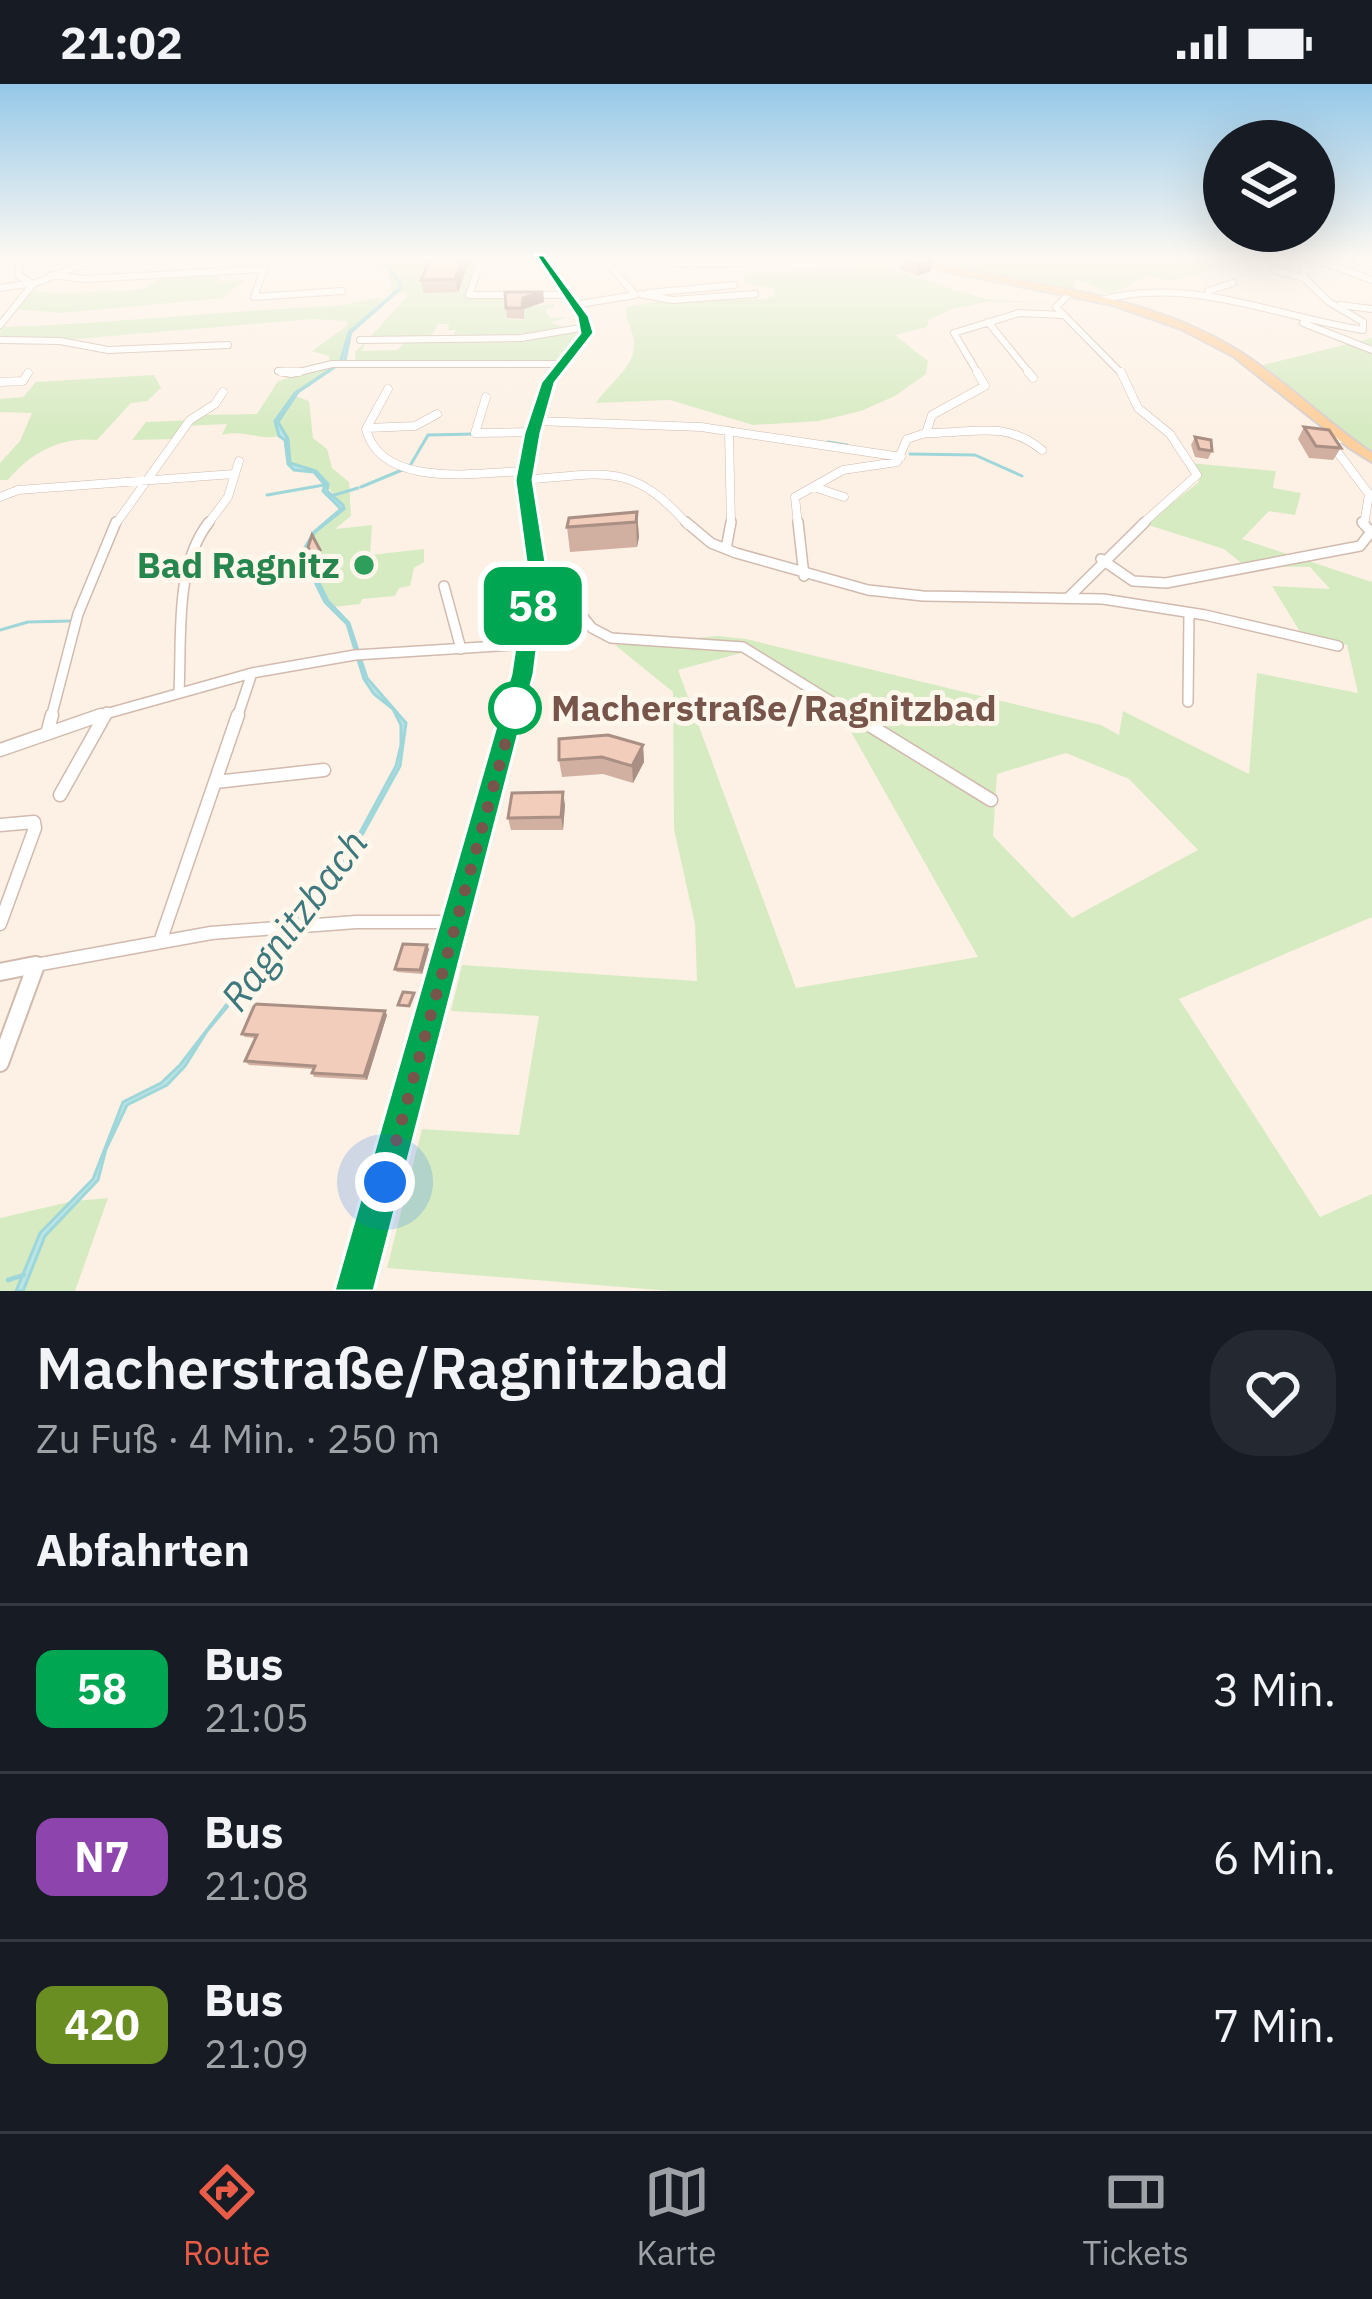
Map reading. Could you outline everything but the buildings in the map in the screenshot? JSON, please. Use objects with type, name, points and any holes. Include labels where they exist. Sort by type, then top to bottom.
[{"type":"main road","points":[[354,1291],[529,644],[537,569],[524,476],[546,386],[585,340],[586,327],[579,314]]},
{"type":"main road","points":[[1140,314],[1218,343],[1372,458]]},
{"type":"street","points":[[926,433],[932,415],[985,386],[953,334],[1014,314]]},
{"type":"street","points":[[1048,314],[1062,315],[1122,373],[1138,408],[1170,434],[1197,475],[1101,560],[1070,596]]},
{"type":"street","points":[[1280,314],[1372,350]]},
{"type":"street","points":[[1293,314],[1355,329],[1366,326],[1348,314]]},
{"type":"street","points":[[988,322],[1033,378]]},
{"type":"street","points":[[343,364],[361,339],[521,338],[586,327]]},
{"type":"street","points":[[0,340],[60,340],[108,350],[228,345]]},
{"type":"street","points":[[278,371],[291,374],[343,364],[563,364]]},
{"type":"street","points":[[0,382],[22,380],[28,374]]},
{"type":"street","points":[[388,389],[373,409],[367,428],[374,451],[403,467],[440,473],[637,481],[658,491],[696,536],[803,576],[920,596],[1070,596],[1189,613],[1339,646]]},
{"type":"street","points":[[0,750],[43,737],[48,730],[85,583],[140,483],[199,407],[215,404],[223,392]]},
{"type":"street","points":[[486,397],[476,433],[603,421],[729,431],[901,457]]},
{"type":"street","points":[[367,428],[415,426],[437,414]]},
{"type":"street","points":[[803,576],[795,497],[843,470],[891,464],[901,457],[907,439],[926,433],[963,434],[1005,427],[1019,430],[1042,450]]},
{"type":"street","points":[[726,549],[731,533],[729,431]]},
{"type":"street","points":[[1101,560],[1132,581],[1166,583],[1360,546],[1371,532],[1361,521],[1370,494],[1330,442],[1343,438]]},
{"type":"street","points":[[178,691],[186,570],[194,541],[228,497],[239,461]]},
{"type":"street","points":[[0,496],[18,490],[234,473]]},
{"type":"street","points":[[814,487],[844,497]]},
{"type":"street","points":[[537,569],[545,570],[592,628],[611,638],[743,646],[992,800]]},
{"type":"street","points":[[444,586],[461,650]]},
{"type":"street","points":[[1188,702],[1189,613]]},
{"type":"street","points":[[48,730],[252,673],[355,656],[529,644]]},
{"type":"street","points":[[161,939],[252,673]]},
{"type":"street","points":[[60,795],[107,712]]},
{"type":"street","points":[[216,782],[324,770]]},
{"type":"street","points":[[0,825],[25,820],[34,822],[35,828],[24,848],[26,865],[0,924]]},
{"type":"street","points":[[0,972],[161,939],[457,922]]},
{"type":"street","points":[[0,1063],[36,965]]},
{"type":"green space","points":[[207,314],[368,314],[349,332],[340,363],[295,393],[290,406],[295,396],[309,401],[313,438],[327,449],[332,468],[349,482],[351,516],[335,529],[372,525],[370,555],[424,549],[424,562],[414,568],[410,586],[399,588],[395,596],[333,607],[304,553],[315,532],[344,508],[316,471],[290,463],[288,439],[278,422],[287,409],[275,421],[279,436],[222,435],[227,424],[183,426],[174,439],[132,440],[146,422],[257,414],[278,381],[330,365],[329,356],[312,351],[348,325],[347,321],[313,319],[76,339],[0,339],[1,327]]},
{"type":"green space","points":[[391,314],[507,314],[507,319],[524,320],[524,314],[548,314],[566,317],[550,323],[569,328],[474,340],[525,339],[579,329],[581,338],[558,362],[356,363],[355,352],[365,342],[381,341],[365,344],[361,351],[398,350],[405,341],[470,339],[453,336],[456,330],[448,330],[449,324],[438,324],[435,338],[368,339]]},
{"type":"green space","points":[[941,314],[929,320],[927,327],[895,335],[928,361],[926,374],[895,396],[861,411],[819,421],[753,425],[670,400],[596,403],[633,354],[627,317]]},
{"type":"green space","points":[[1372,338],[1372,452],[1303,403],[1263,365]]},
{"type":"green space","points":[[154,375],[161,388],[147,401],[131,403],[97,440],[47,448],[8,480],[0,480],[0,463],[20,441],[32,413],[0,412],[0,399],[23,397],[36,382]]},
{"type":"green space","points":[[1190,463],[1276,471],[1273,488],[1301,493],[1295,515],[1269,511],[1242,539],[1372,582],[1372,917],[1179,999],[1320,1217],[1372,1194],[1372,1291],[670,1291],[387,1268],[422,1129],[519,1135],[539,1016],[451,1011],[462,965],[697,981],[695,924],[674,829],[673,692],[615,645],[718,636],[746,639],[1101,725],[1119,735],[1123,711],[1249,774],[1257,673],[1358,693],[1347,645],[1302,635],[1272,586],[1330,589],[1310,567],[1245,566],[1224,549],[1145,524],[1198,483],[1201,475]],"holes":[[[745,652],[841,714],[978,957],[796,988],[678,670]],[[1066,753],[1129,779],[1198,850],[1072,918],[993,836],[997,774]]]},
{"type":"green space","points":[[108,1198],[75,1291],[23,1291],[45,1236],[75,1201]]},
{"type":"green space","points":[[69,1202],[40,1233],[16,1291],[0,1291],[0,1218]]},
{"type":"water","name":"Ragnitzbach","points":[[371,314],[351,332],[345,360],[298,392],[278,422],[288,439],[290,463],[316,471],[328,484],[327,491],[343,505],[344,509],[315,532],[304,553],[328,601],[349,623],[367,678],[406,723],[400,766],[345,866],[207,1031],[185,1066],[167,1085],[127,1105],[106,1149],[98,1180],[45,1236],[23,1291],[16,1291],[40,1233],[93,1179],[123,1102],[161,1083],[180,1065],[277,939],[342,866],[396,766],[401,725],[393,709],[364,679],[347,624],[325,602],[301,554],[314,532],[341,509],[323,491],[325,485],[314,472],[294,470],[288,464],[285,440],[275,421],[295,393],[340,363],[349,332]]},
{"type":"waterway","points":[[411,464],[428,435],[475,434]]},
{"type":"waterway","points":[[828,442],[847,445]]},
{"type":"waterway","points":[[910,454],[975,455],[1022,476]]},
{"type":"waterway","points":[[361,487],[402,470]]},
{"type":"waterway","points":[[267,495],[324,485]]},
{"type":"waterway","points":[[331,496],[358,488]]},
{"type":"waterway","points":[[0,630],[28,622],[70,621]]},
{"type":"waterway","points":[[8,1280],[24,1275]]},
{"type":"bus line","name":"58","points":[[354,1291],[515,711],[537,569],[524,471],[548,382],[585,340],[582,314]]},
{"type":"place","name":"Bad Ragnitz","points":[[364,565]]},
{"type":"place","name":"Macherstraße/Ragnitzbad","points":[[515,708]]},
{"type":"route","points":[[385,1182],[515,708]]}]
